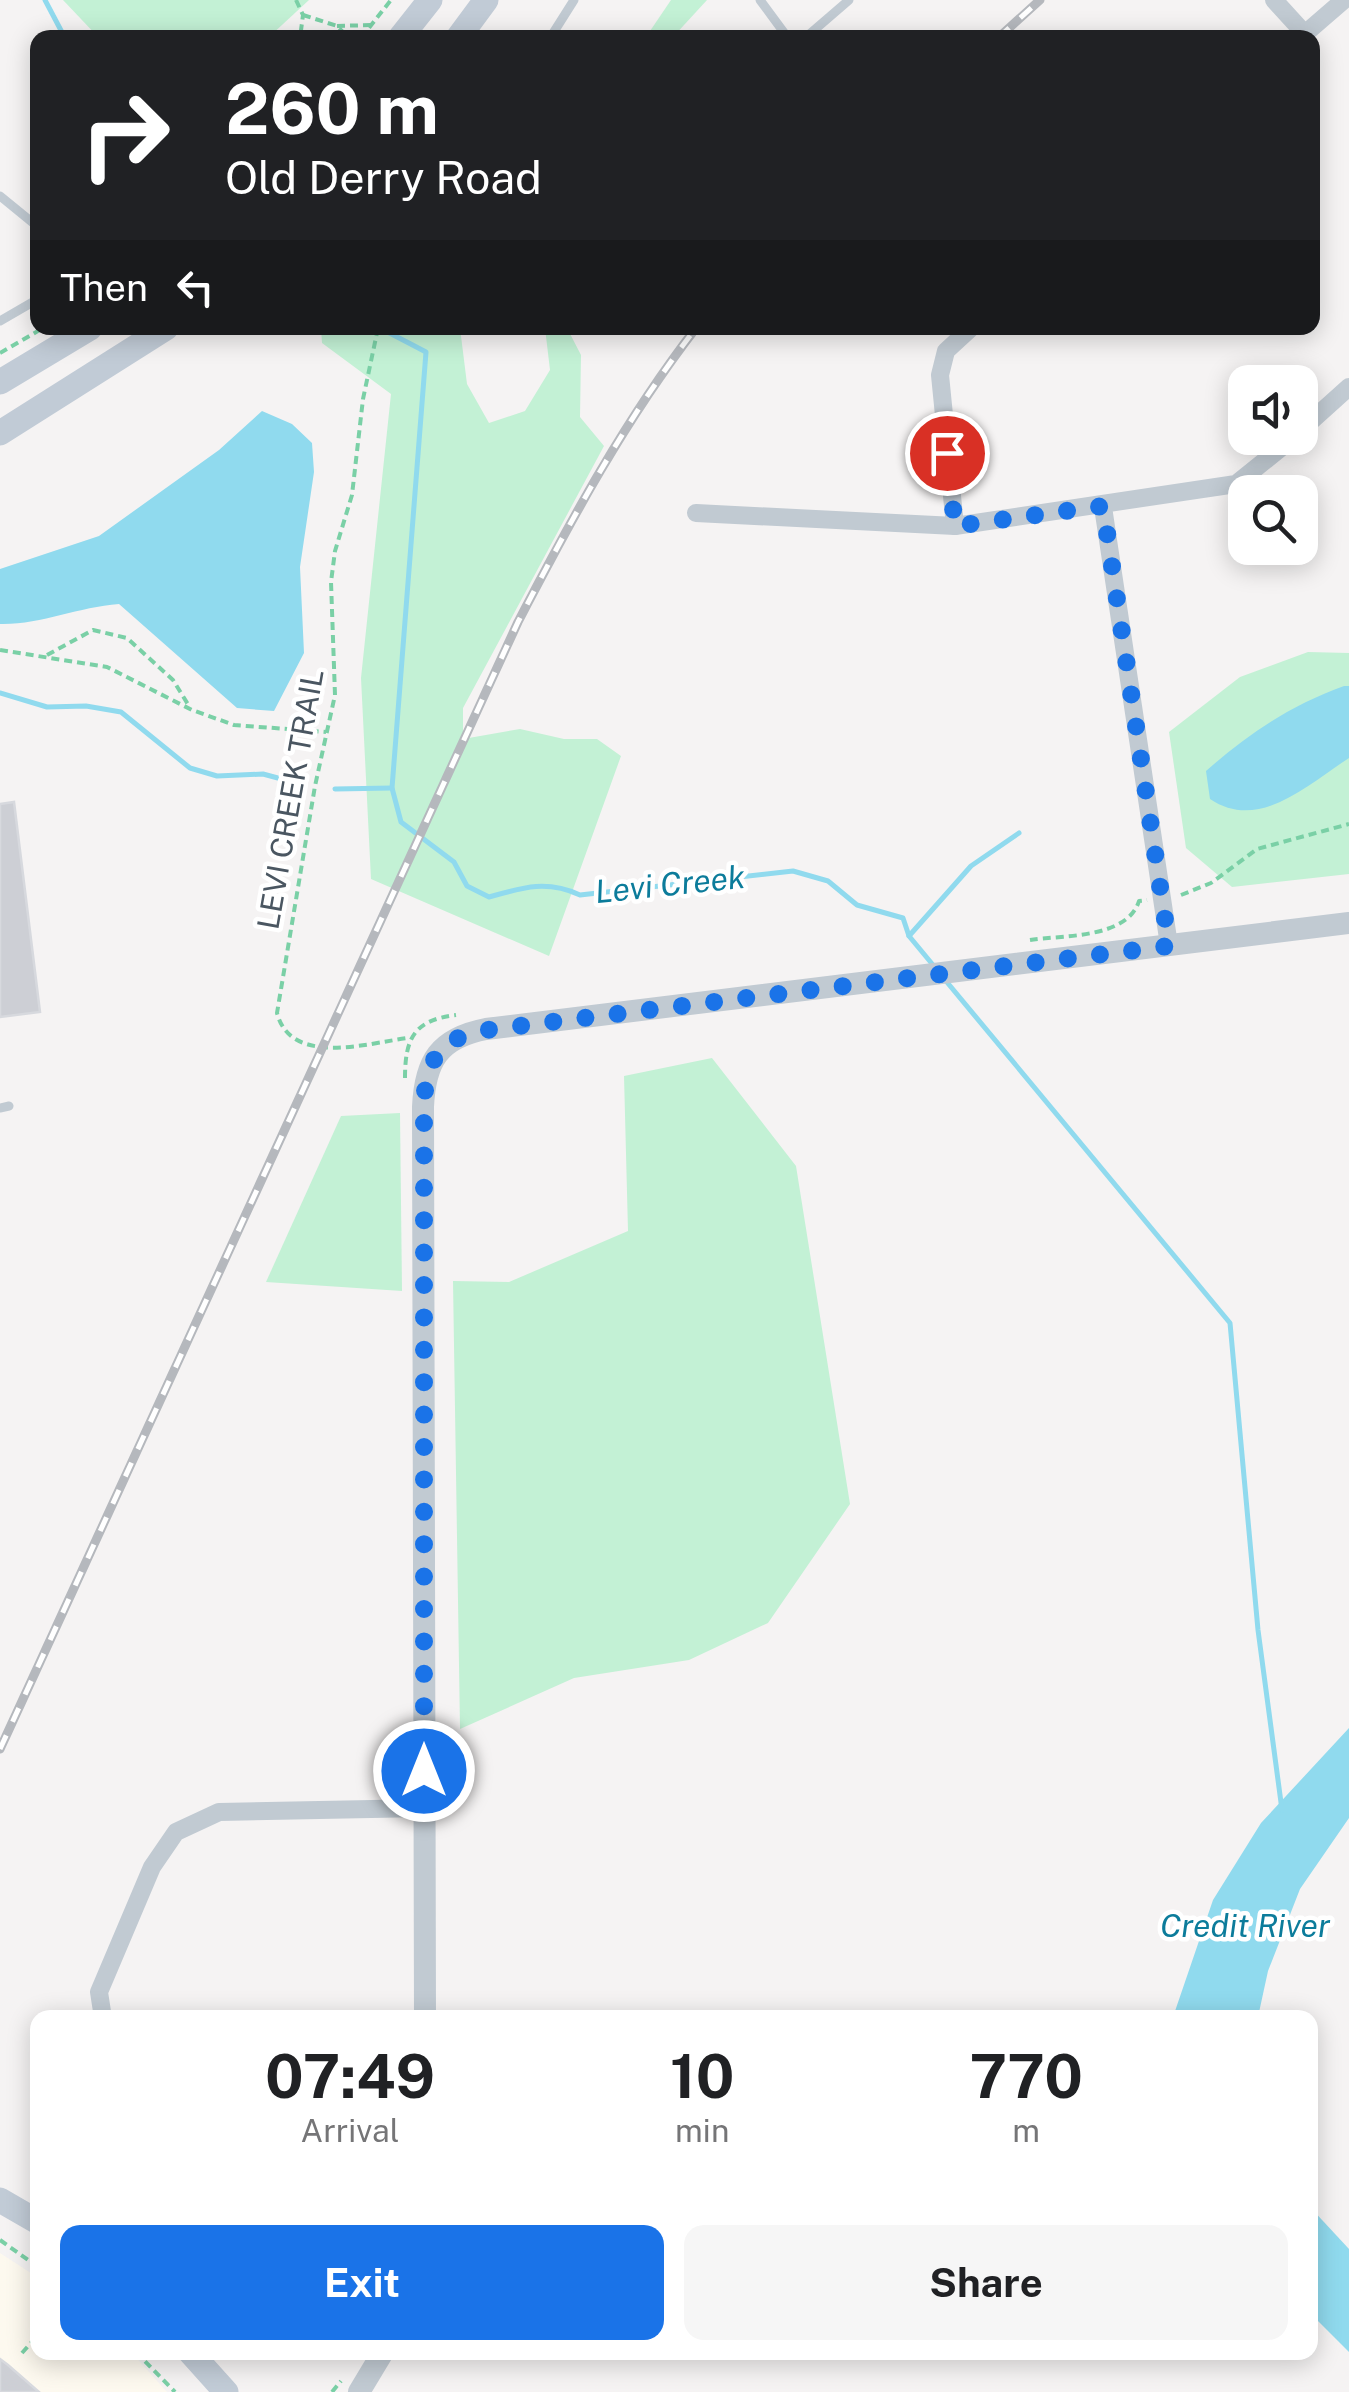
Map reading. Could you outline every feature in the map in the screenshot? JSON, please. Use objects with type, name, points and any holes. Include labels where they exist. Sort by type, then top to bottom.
[{"type":"main road","points":[[406,30],[430,0]]},
{"type":"main road","points":[[464,30],[486,0]]},
{"type":"main road","points":[[0,382],[78,335]]},
{"type":"main road","points":[[0,433],[155,335]]},
{"type":"main road","points":[[0,2200],[30,2217]]},
{"type":"main road","points":[[197,2360],[226,2392]]},
{"type":"street","points":[[1274,0],[1297,30]]},
{"type":"street","points":[[1309,30],[1344,0]]},
{"type":"street","points":[[955,526],[940,375],[946,351],[963,335]]},
{"type":"street","points":[[1318,415],[1349,387]]},
{"type":"street","points":[[696,513],[955,526],[1236,484],[1272,455]]},
{"type":"street","points":[[1103,506],[1169,946]]},
{"type":"street","points":[[425,2010],[424,1107],[428,1066],[446,1042],[464,1034],[888,978],[1349,923]]},
{"type":"street","points":[[102,2010],[99,1992],[152,1868],[176,1832],[220,1812],[424,1808]]},
{"type":"street","points":[[359,2392],[378,2360]]},
{"type":"lane","points":[[555,30],[574,0]]},
{"type":"lane","points":[[760,0],[782,30]]},
{"type":"lane","points":[[814,30],[849,0]]},
{"type":"lane","points":[[0,196],[30,220]]},
{"type":"lane","points":[[0,321],[30,304]]},
{"type":"path","points":[[296,0],[303,14],[301,30]]},
{"type":"path","points":[[368,30],[391,0]]},
{"type":"path","points":[[303,14],[337,26],[371,25]]},
{"type":"path","points":[[337,26],[341,30]]},
{"type":"path","points":[[0,353],[31,335]]},
{"type":"path","name":"LEVI CREEK TRAIL","points":[[377,335],[363,399],[352,495],[335,551],[331,582],[338,677],[278,994],[281,1029],[290,1038],[320,1046],[408,1038]]},
{"type":"path","points":[[46,655],[94,630],[126,638],[172,680],[192,710]]},
{"type":"path","points":[[0,650],[107,667],[192,710],[234,726],[326,732]]},
{"type":"path","points":[[1180,895],[1211,883],[1257,849],[1349,824]]},
{"type":"path","points":[[1025,940],[1116,926],[1132,917],[1139,901]]},
{"type":"path","points":[[0,2240],[30,2262]]},
{"type":"path","points":[[22,2353],[30,2344]]},
{"type":"path","points":[[144,2360],[174,2392]]},
{"type":"shaded area","points":[[0,2253],[30,2272],[30,2360],[138,2360],[167,2392],[0,2392]]},
{"type":"green space","points":[[63,0],[309,0],[277,30],[91,30]]},
{"type":"green space","points":[[671,0],[707,0],[679,30],[651,30]]},
{"type":"green space","points":[[321,335],[461,335],[467,384],[489,423],[525,411],[550,370],[546,335],[571,335],[581,355],[580,417],[604,446],[463,708],[463,739],[520,729],[564,739],[597,739],[621,756],[549,956],[371,879],[361,678],[391,394],[322,343]]},
{"type":"green space","points":[[1308,652],[1349,653],[1349,874],[1232,887],[1186,848],[1169,732],[1240,677]]},
{"type":"green space","points":[[712,1058],[796,1166],[850,1504],[768,1623],[689,1660],[574,1678],[460,1729],[453,1281],[509,1282],[628,1231],[624,1076]]},
{"type":"green space","points":[[400,1113],[402,1291],[266,1282],[341,1116]]},
{"type":"water","points":[[262,411],[292,424],[312,443],[314,472],[300,567],[304,653],[274,711],[237,708],[119,604],[0,624],[0,569],[99,536],[219,450]]},
{"type":"water","points":[[1349,686],[1349,758],[1299,792],[1264,808],[1228,808],[1210,799],[1206,771],[1288,711]]},
{"type":"water","name":"Credit River","points":[[1349,1728],[1349,1818],[1300,1889],[1268,1971],[1260,2010],[1175,2010],[1213,1900],[1261,1823]]},
{"type":"water","points":[[1318,2216],[1349,2249],[1349,2352],[1318,2321]]},
{"type":"building","points":[[14,802],[40,1012],[0,1017],[0,804]]},
{"type":"building","points":[[0,2359],[8,2365],[39,2392],[0,2392]]},
{"type":"waterway","name":"Levi Creek","points":[[45,0],[61,30]]},
{"type":"waterway","name":"Levi Creek","points":[[393,335],[426,352],[392,788],[401,822],[454,862],[467,886],[489,897],[535,887],[580,895],[793,871],[828,881],[857,905],[903,918],[909,936],[933,965]]},
{"type":"waterway","points":[[0,693],[47,707],[86,706],[121,712],[190,768],[217,776],[263,774],[300,784]]},
{"type":"waterway","points":[[335,789],[392,788]]},
{"type":"waterway","points":[[909,936],[971,866],[1019,833]]},
{"type":"waterway","points":[[946,981],[1230,1323],[1258,1630],[1282,1810]]},
{"type":"railway","points":[[1007,30],[1040,0]]},
{"type":"railway","points":[[0,1749],[518,622],[601,470],[691,335]]},
{"type":"route","points":[[424,1771],[424,1086],[434,1054],[446,1042],[486,1030],[1169,946],[1103,506],[955,526],[947,453]]}]
